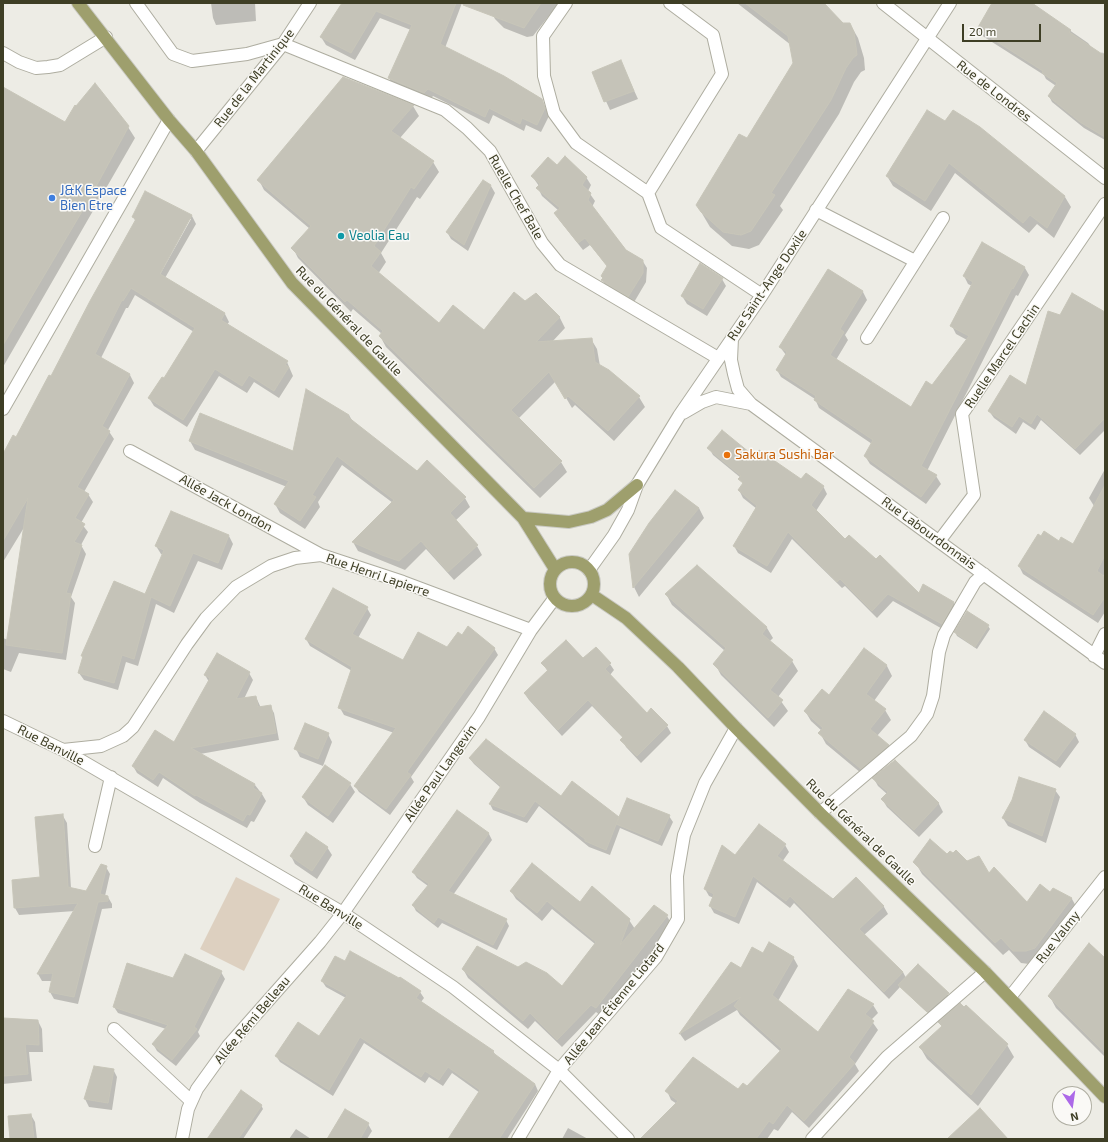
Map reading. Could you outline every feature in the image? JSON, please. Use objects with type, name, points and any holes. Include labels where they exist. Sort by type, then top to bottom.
[{"type":"main road","name":"Rue du Général de Gaulle","points":[[78,3],[106,37],[169,120],[196,151],[292,283],[523,518],[555,569]]},
{"type":"main road","points":[[523,518],[569,522],[592,517],[608,510],[637,486]]},
{"type":"main road","points":[[573,562],[584,565],[589,570],[594,578],[594,587],[592,595],[587,602],[579,606],[570,607],[554,599],[550,591],[549,582],[555,569],[563,563],[573,562]]},
{"type":"main road","name":"Rue du Général de Gaulle","points":[[592,595],[626,618],[678,667],[820,813],[1010,997],[1105,1097]]},
{"type":"street","points":[[136,3],[173,54],[192,61],[247,54],[283,44]]},
{"type":"street","name":"Rue de la Martinique","points":[[196,151],[283,44],[310,3]]},
{"type":"street","points":[[566,3],[543,36],[544,76],[554,113],[576,143],[648,193],[661,228],[762,295]]},
{"type":"street","points":[[648,193],[722,74],[713,35],[670,3]]},
{"type":"street","name":"Rue de Londres","points":[[883,3],[1105,178]]},
{"type":"street","name":"Rue Saint-Ange Doxile","points":[[589,570],[628,510],[637,486],[680,416],[732,337],[762,295],[950,3]]},
{"type":"street","points":[[3,53],[19,62],[36,68],[48,67],[60,65],[106,37]]},
{"type":"street","name":"Ruelle Chef Bale","points":[[283,44],[445,110],[468,128],[490,151],[542,243],[560,265],[718,358]]},
{"type":"street","points":[[3,409],[169,120]]},
{"type":"street","name":"Ruelle Marcel Cachin","points":[[940,540],[974,495],[962,414],[1105,204]]},
{"type":"street","points":[[816,210],[915,261]]},
{"type":"street","points":[[867,338],[943,218]]},
{"type":"street","points":[[732,337],[731,360],[738,389],[751,404]]},
{"type":"street","points":[[680,416],[702,402],[716,397],[751,404]]},
{"type":"street","name":"Rue Labourdonnais","points":[[751,404],[940,540],[1105,663]]},
{"type":"street","name":"Allée Jack London","points":[[130,451],[322,555]]},
{"type":"street","name":"Rue Henri Lapierre","points":[[63,750],[101,746],[123,736],[133,727],[187,644],[206,618],[236,587],[271,566],[295,558],[322,555],[403,582],[531,630]]},
{"type":"street","points":[[820,813],[911,736],[927,714],[933,696],[939,652],[944,635],[972,588],[984,574]]},
{"type":"street","name":"Allée Paul Langevin","points":[[343,913],[478,717],[531,630],[554,599]]},
{"type":"street","points":[[1094,656],[1105,634]]},
{"type":"street","name":"Rue Banville","points":[[3,721],[63,750],[343,913],[453,988],[559,1070],[628,1139]]},
{"type":"street","name":"Allée Jean Étienne Liotard","points":[[518,1139],[559,1070],[656,957],[678,919],[677,876],[684,835],[705,783],[736,728]]},
{"type":"street","points":[[95,846],[111,778]]},
{"type":"street","name":"Rue Valmy","points":[[1010,997],[1105,877]]},
{"type":"street","name":"Allée Rémi Belleau","points":[[182,1139],[191,1101],[197,1089],[228,1046],[320,942],[343,913]]},
{"type":"street","points":[[812,1139],[887,1056],[985,972]]},
{"type":"street","points":[[114,1030],[191,1101]]},
{"type":"shaded area","points":[[236,877],[280,899],[244,971],[200,949]]},
{"type":"building","points":[[342,3],[456,3],[440,44],[504,76],[542,99],[545,108],[537,125],[522,118],[520,124],[489,108],[485,117],[428,89],[424,93],[388,78],[412,25],[376,11],[351,53],[320,37]]},
{"type":"building","points":[[463,3],[541,3],[524,28],[463,5]]},
{"type":"building","points":[[745,3],[824,3],[843,23],[850,23],[854,32],[857,55],[846,68],[831,100],[771,193],[775,195],[751,231],[741,235],[723,232],[701,212],[696,205],[739,134],[747,138],[793,63],[788,36]]},
{"type":"building","points":[[992,3],[1032,3],[1071,30],[1069,32],[1105,56],[1105,137],[1080,122],[1048,96],[1057,83],[1042,73],[1043,71],[977,29]]},
{"type":"building","points":[[621,60],[634,91],[604,102],[592,72]]},
{"type":"building","points":[[343,77],[414,105],[391,131],[434,161],[414,189],[411,187],[374,246],[381,252],[371,266],[439,323],[453,305],[484,330],[514,292],[525,301],[536,293],[560,317],[536,342],[592,338],[595,362],[609,370],[640,396],[608,431],[568,396],[565,399],[549,372],[511,410],[562,461],[534,488],[379,336],[383,331],[347,300],[345,302],[291,248],[311,226],[257,180]]},
{"type":"building","points":[[95,83],[129,126],[87,203],[3,345],[3,87],[65,122],[75,105],[76,106]]},
{"type":"building","points":[[927,110],[945,121],[953,110],[980,127],[1065,196],[1047,228],[1030,215],[1023,223],[949,163],[925,201],[886,176]]},
{"type":"building","points":[[565,156],[587,177],[582,185],[591,193],[588,200],[626,250],[643,260],[643,273],[628,297],[601,280],[603,278],[601,276],[607,266],[585,238],[578,243],[554,213],[560,208],[536,188],[540,184],[531,176],[548,157],[557,165]]},
{"type":"building","points":[[483,180],[491,185],[464,245],[446,232]]},
{"type":"building","points":[[145,191],[192,215],[160,274],[225,313],[221,320],[288,361],[285,365],[289,367],[274,391],[249,375],[242,386],[215,369],[183,420],[148,398],[162,377],[164,378],[195,328],[131,288],[123,301],[122,300],[95,354],[130,374],[102,426],[110,431],[77,487],[89,494],[75,518],[85,524],[74,542],[82,545],[66,593],[71,594],[62,653],[6,645],[28,498],[3,541],[3,454],[13,435],[16,437],[49,375],[51,376],[90,301],[136,219],[132,217]]},
{"type":"building","points":[[982,242],[1025,267],[1013,289],[1012,288],[921,466],[937,475],[921,497],[864,456],[873,440],[814,400],[816,396],[776,370],[787,352],[779,347],[828,269],[863,291],[840,329],[844,332],[830,355],[911,407],[926,381],[932,385],[969,336],[950,326],[973,282],[963,276]]},
{"type":"building","points":[[700,263],[723,278],[703,309],[681,296]]},
{"type":"building","points":[[1072,293],[1105,312],[1105,418],[1075,449],[1037,414],[1031,424],[1019,416],[1012,427],[988,411],[1010,375],[1026,385],[1048,311],[1060,315]]},
{"type":"building","points":[[306,389],[349,415],[348,417],[417,471],[427,460],[466,497],[450,513],[478,545],[448,572],[421,541],[399,561],[382,555],[352,542],[394,500],[337,456],[312,495],[316,497],[300,521],[274,504],[289,481],[189,441],[200,413],[293,451]]},
{"type":"building","points":[[722,430],[755,457],[759,450],[801,479],[806,473],[824,486],[811,505],[845,539],[849,535],[876,559],[880,555],[919,593],[923,584],[954,602],[942,624],[888,594],[872,611],[840,579],[837,582],[788,532],[767,566],[733,546],[757,506],[738,490],[743,483],[738,479],[741,476],[707,448]]},
{"type":"building","points":[[1105,485],[1105,555],[1097,571],[1105,577],[1105,597],[1093,615],[1018,566],[1038,534],[1041,536],[1044,531],[1059,541],[1061,537],[1073,544]]},
{"type":"building","points":[[675,490],[699,508],[633,588],[629,554],[649,523]]},
{"type":"building","points":[[171,511],[229,535],[218,563],[193,553],[170,606],[151,597],[134,659],[122,655],[114,683],[78,673],[83,656],[81,656],[114,581],[145,594],[164,550],[155,546]]},
{"type":"building","points":[[697,565],[767,627],[762,634],[793,660],[770,690],[783,700],[768,718],[713,664],[726,648],[665,594]]},
{"type":"building","points":[[333,588],[368,607],[352,634],[403,660],[418,632],[447,647],[458,632],[462,635],[468,626],[495,648],[407,772],[411,775],[386,809],[354,786],[396,728],[338,708],[352,667],[305,639]]},
{"type":"building","points":[[967,611],[989,625],[975,647],[954,632]]},
{"type":"building","points":[[566,640],[583,658],[596,647],[611,663],[605,669],[647,713],[651,708],[668,725],[637,756],[620,740],[623,737],[588,700],[558,730],[524,693],[548,670],[541,663]]},
{"type":"building","points":[[864,648],[887,665],[866,694],[886,709],[870,729],[889,745],[861,769],[818,733],[823,728],[804,711],[822,689],[829,695]]},
{"type":"building","points":[[217,653],[250,672],[236,699],[256,696],[258,707],[271,705],[276,733],[191,748],[255,784],[253,788],[262,793],[250,815],[247,814],[243,821],[196,795],[195,796],[159,772],[153,780],[132,766],[155,730],[174,742],[210,678],[204,675]]},
{"type":"building","points":[[1044,711],[1076,734],[1056,761],[1024,740]]},
{"type":"building","points":[[305,723],[329,733],[318,759],[294,749]]},
{"type":"building","points":[[486,739],[561,796],[572,781],[619,817],[606,850],[585,841],[585,839],[535,801],[524,817],[489,804],[501,786],[469,758]]},
{"type":"building","points":[[895,760],[939,803],[914,830],[881,799],[888,792],[872,778]]},
{"type":"building","points":[[325,765],[351,783],[328,816],[302,797]]},
{"type":"building","points":[[1019,777],[1056,789],[1042,836],[1002,818],[1012,800]]},
{"type":"building","points":[[627,798],[670,815],[658,841],[616,824]]},
{"type":"building","points":[[457,810],[489,833],[448,891],[507,919],[493,945],[438,917],[434,923],[412,905],[429,884],[412,872]]},
{"type":"building","points":[[63,814],[68,887],[86,891],[101,864],[107,866],[100,894],[108,896],[108,901],[98,902],[74,997],[49,992],[53,973],[37,974],[78,903],[14,908],[12,880],[40,877],[35,817]]},
{"type":"building","points":[[759,824],[786,844],[777,856],[833,899],[856,877],[884,906],[859,929],[903,972],[884,992],[790,896],[786,901],[753,876],[735,917],[709,906],[714,894],[704,889],[722,845],[735,855]]},
{"type":"building","points":[[306,832],[328,847],[312,871],[290,856]]},
{"type":"building","points":[[930,839],[947,854],[950,851],[953,853],[956,850],[967,861],[979,856],[989,873],[994,867],[1027,902],[1040,884],[1050,892],[1053,888],[1072,898],[1035,948],[1026,951],[1013,951],[1001,938],[995,943],[913,862]]},
{"type":"building","points":[[532,863],[580,902],[592,886],[630,919],[620,945],[654,905],[668,915],[596,1008],[591,1005],[557,1040],[530,1013],[523,1021],[462,969],[477,946],[518,967],[526,962],[547,973],[562,986],[596,942],[547,901],[537,913],[510,891]]},
{"type":"building","points":[[769,942],[794,957],[772,995],[818,1032],[848,989],[874,1004],[865,1014],[874,1021],[849,1057],[855,1063],[804,1121],[787,1105],[773,1124],[769,1121],[756,1139],[640,1139],[678,1101],[665,1091],[693,1057],[738,1089],[743,1083],[747,1086],[782,1049],[734,1006],[741,997],[679,1034],[731,962],[741,968],[752,947],[763,953]]},
{"type":"building","points":[[1089,943],[1105,958],[1105,1053],[1048,996]]},
{"type":"building","points":[[350,951],[399,978],[400,977],[421,991],[416,998],[494,1051],[492,1052],[535,1084],[499,1139],[448,1139],[480,1090],[448,1067],[439,1080],[425,1071],[421,1077],[360,1037],[329,1090],[275,1056],[298,1022],[319,1036],[347,995],[321,981],[335,956],[345,961]]},
{"type":"building","points":[[185,954],[222,971],[194,1027],[197,1029],[172,1060],[152,1044],[168,1025],[113,1007],[127,963],[173,978]]},
{"type":"building","points":[[918,964],[949,993],[927,1012],[898,985]]},
{"type":"building","points":[[960,1003],[964,1007],[966,1005],[1008,1044],[971,1095],[919,1047],[942,1026],[938,1022]]},
{"type":"building","points":[[3,1018],[38,1020],[39,1045],[25,1044],[28,1074],[3,1076]]},
{"type":"building","points":[[94,1066],[114,1069],[108,1103],[84,1099]]},
{"type":"building","points":[[241,1090],[262,1105],[251,1121],[238,1139],[207,1139]]},
{"type":"building","points":[[980,1108],[1008,1139],[947,1139]]},
{"type":"building","points":[[345,1109],[369,1123],[360,1139],[327,1139]]},
{"type":"building","points":[[31,1114],[34,1139],[10,1139],[8,1116]]},
{"type":"place","name":"J&K Espace Bien Etre","points":[[52,198]]},
{"type":"place","name":"Veolia Eau","points":[[341,236]]},
{"type":"place","name":"Sakura Sushi Bar","points":[[727,455]]}]
